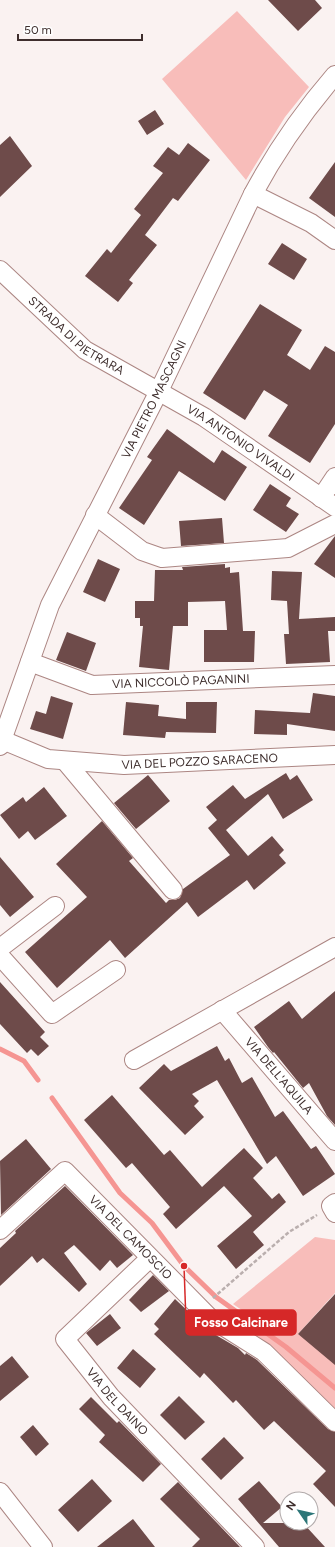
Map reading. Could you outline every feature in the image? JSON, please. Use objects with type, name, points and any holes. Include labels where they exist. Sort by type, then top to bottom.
[{"type":"street","name":"VIA PIETRO MASCAGNI","points":[[1,742],[50,605],[158,393],[253,194],[268,165],[306,110],[335,75]]},
{"type":"street","points":[[253,194],[311,224],[335,240]]},
{"type":"street","name":"STRADA DI PIETRARA","points":[[0,270],[85,350],[158,393]]},
{"type":"street","name":"VIA ANTONIO VIVALDI","points":[[158,393],[204,418],[328,502],[335,477]]},
{"type":"street","points":[[95,515],[142,551],[162,558],[288,548],[335,524]]},
{"type":"street","name":"VIA NICCOLÒ PAGANINI","points":[[30,662],[92,685],[335,675]]},
{"type":"street","name":"VIA DEL POZZO SARACENO","points":[[1,742],[48,759],[124,765],[335,755]]},
{"type":"street","points":[[65,761],[173,890]]},
{"type":"street","points":[[0,948],[55,906]]},
{"type":"street","points":[[134,1060],[335,947]]},
{"type":"street","points":[[0,956],[52,1014],[116,970]]},
{"type":"street","name":"VIA DELL'AQUILA","points":[[222,1010],[335,1141]]},
{"type":"street","name":"VIA DEL CAMOSCIO","points":[[0,1230],[65,1171],[210,1318],[264,1352],[335,1422]]},
{"type":"street","name":"VIA DEL DAINO","points":[[150,1258],[65,1339],[110,1398],[255,1547]]},
{"type":"street","points":[[0,1492],[43,1547]]},
{"type":"path","points":[[211,1299],[224,1290],[289,1232],[334,1207]]},
{"type":"shaded area","points":[[237,11],[309,87],[285,117],[246,180],[162,79]]},
{"type":"shaded area","points":[[315,1237],[335,1240],[335,1293],[298,1334],[335,1358],[335,1411],[242,1323],[252,1317],[233,1304]]},
{"type":"building","points":[[268,0],[315,0],[322,8],[298,31]]},
{"type":"building","points":[[155,110],[164,124],[147,135],[138,121]]},
{"type":"building","points":[[10,136],[32,166],[0,197],[0,145]]},
{"type":"building","points":[[188,143],[210,160],[178,201],[173,198],[145,235],[157,245],[129,280],[133,283],[118,302],[85,276],[107,249],[111,253],[141,215],[134,209],[163,173],[153,166],[168,147],[179,155]]},
{"type":"building","points":[[335,162],[335,217],[309,198]]},
{"type":"building","points":[[282,243],[307,259],[294,280],[268,264]]},
{"type":"building","points":[[260,304],[302,330],[287,355],[310,370],[325,346],[335,352],[335,424],[310,463],[268,436],[288,405],[264,390],[245,420],[203,393]]},
{"type":"building","points":[[167,429],[214,463],[222,450],[247,467],[225,501],[179,471],[144,525],[119,508],[152,460],[147,457]]},
{"type":"building","points":[[270,484],[291,498],[286,506],[299,514],[286,532],[253,510]]},
{"type":"building","points":[[222,518],[224,543],[181,546],[179,521]]},
{"type":"building","points":[[335,536],[335,578],[314,564]]},
{"type":"building","points":[[98,559],[120,569],[105,602],[83,592]]},
{"type":"building","points":[[225,564],[225,568],[230,567],[230,573],[239,572],[243,631],[255,631],[254,662],[204,662],[204,630],[227,630],[225,601],[188,602],[188,626],[173,626],[169,670],[139,667],[143,626],[140,626],[140,618],[135,618],[135,601],[154,601],[155,570],[183,570],[182,567]]},
{"type":"building","points":[[272,571],[302,572],[299,619],[335,617],[335,631],[328,631],[330,662],[286,664],[284,634],[289,634],[287,601],[271,600]]},
{"type":"building","points":[[67,632],[96,643],[86,671],[56,660]]},
{"type":"building","points":[[313,693],[335,696],[335,731],[287,724],[287,735],[254,734],[255,710],[310,713]]},
{"type":"building","points":[[51,696],[73,703],[63,739],[30,729],[36,711],[46,714]]},
{"type":"building","points":[[126,702],[159,705],[158,716],[186,719],[186,702],[217,702],[216,733],[166,732],[165,738],[123,735]]},
{"type":"building","points":[[286,773],[290,780],[297,775],[313,800],[283,819],[268,794],[226,830],[248,856],[272,836],[284,850],[279,855],[286,863],[254,890],[247,880],[198,917],[187,902],[125,958],[110,940],[57,988],[25,952],[87,897],[56,864],[102,821],[133,858],[129,861],[166,903],[169,900],[180,898],[183,889],[230,855],[208,828],[217,820],[206,807],[233,785],[245,799]]},
{"type":"building","points":[[148,775],[170,801],[136,829],[114,803]]},
{"type":"building","points":[[44,787],[67,816],[35,840],[28,831],[19,839],[0,815],[23,797],[26,802]]},
{"type":"building","points":[[0,857],[34,897],[10,917],[0,905]]},
{"type":"building","points":[[0,982],[45,1032],[40,1037],[49,1046],[38,1056],[31,1049],[27,1053],[0,1024]]},
{"type":"building","points":[[335,991],[335,1125],[327,1116],[309,1083],[303,1088],[274,1052],[273,1053],[268,1047],[254,1027],[289,1001],[302,1019]]},
{"type":"building","points":[[217,1046],[225,1061],[229,1058],[242,1083],[252,1077],[275,1117],[283,1111],[311,1149],[316,1146],[335,1174],[303,1196],[276,1156],[267,1164],[217,1080],[192,1094],[199,1101],[194,1106],[204,1117],[185,1135],[139,1088],[164,1064],[171,1071]]},
{"type":"building","points":[[112,1095],[164,1155],[170,1150],[202,1187],[244,1148],[263,1168],[253,1178],[272,1199],[279,1193],[286,1202],[253,1232],[264,1245],[236,1269],[217,1246],[252,1216],[224,1186],[176,1229],[163,1214],[170,1207],[132,1163],[126,1168],[84,1120]]},
{"type":"building","points":[[26,1139],[51,1169],[1,1215],[0,1161]]},
{"type":"building","points":[[65,1186],[133,1255],[117,1268],[110,1260],[100,1271],[74,1245],[64,1253],[87,1284],[79,1292],[43,1258],[37,1263],[32,1256],[0,1286],[0,1248],[16,1233],[15,1231]]},
{"type":"building","points":[[153,1275],[169,1291],[141,1312],[129,1300]]},
{"type":"building","points":[[335,1294],[335,1365],[298,1334]]},
{"type":"building","points":[[175,1299],[209,1331],[238,1348],[245,1355],[246,1353],[257,1360],[328,1429],[335,1432],[335,1507],[313,1484],[326,1471],[274,1421],[264,1430],[236,1400],[233,1403],[204,1373],[200,1378],[154,1334],[159,1329],[154,1324]]},
{"type":"building","points":[[110,1314],[121,1328],[97,1346],[86,1333]]},
{"type":"building","points":[[133,1349],[156,1369],[140,1388],[117,1368]]},
{"type":"building","points":[[12,1356],[29,1377],[0,1401],[0,1366]]},
{"type":"building","points":[[179,1396],[205,1422],[185,1440],[160,1415]]},
{"type":"building","points":[[91,1397],[117,1423],[119,1421],[161,1464],[143,1482],[99,1442],[105,1435],[79,1409]]},
{"type":"building","points":[[33,1425],[49,1444],[36,1456],[20,1437]]},
{"type":"building","points":[[224,1437],[244,1458],[221,1480],[201,1459]]},
{"type":"building","points":[[92,1479],[112,1501],[78,1532],[58,1510]]},
{"type":"building","points":[[259,1481],[279,1504],[279,1510],[263,1523],[279,1523],[279,1531],[310,1531],[325,1547],[279,1547],[238,1499]]},
{"type":"building","points":[[178,1482],[240,1547],[192,1547],[200,1539],[160,1499]]},
{"type":"building","points":[[133,1519],[155,1547],[97,1547]]},
{"type":"waterway","points":[[0,1049],[24,1061],[38,1080]]},
{"type":"waterway","points":[[52,1098],[120,1193],[152,1223],[184,1266],[216,1297],[286,1347],[335,1388]]},
{"type":"place","name":"Fosso Calcinare","points":[[184,1266]]}]
